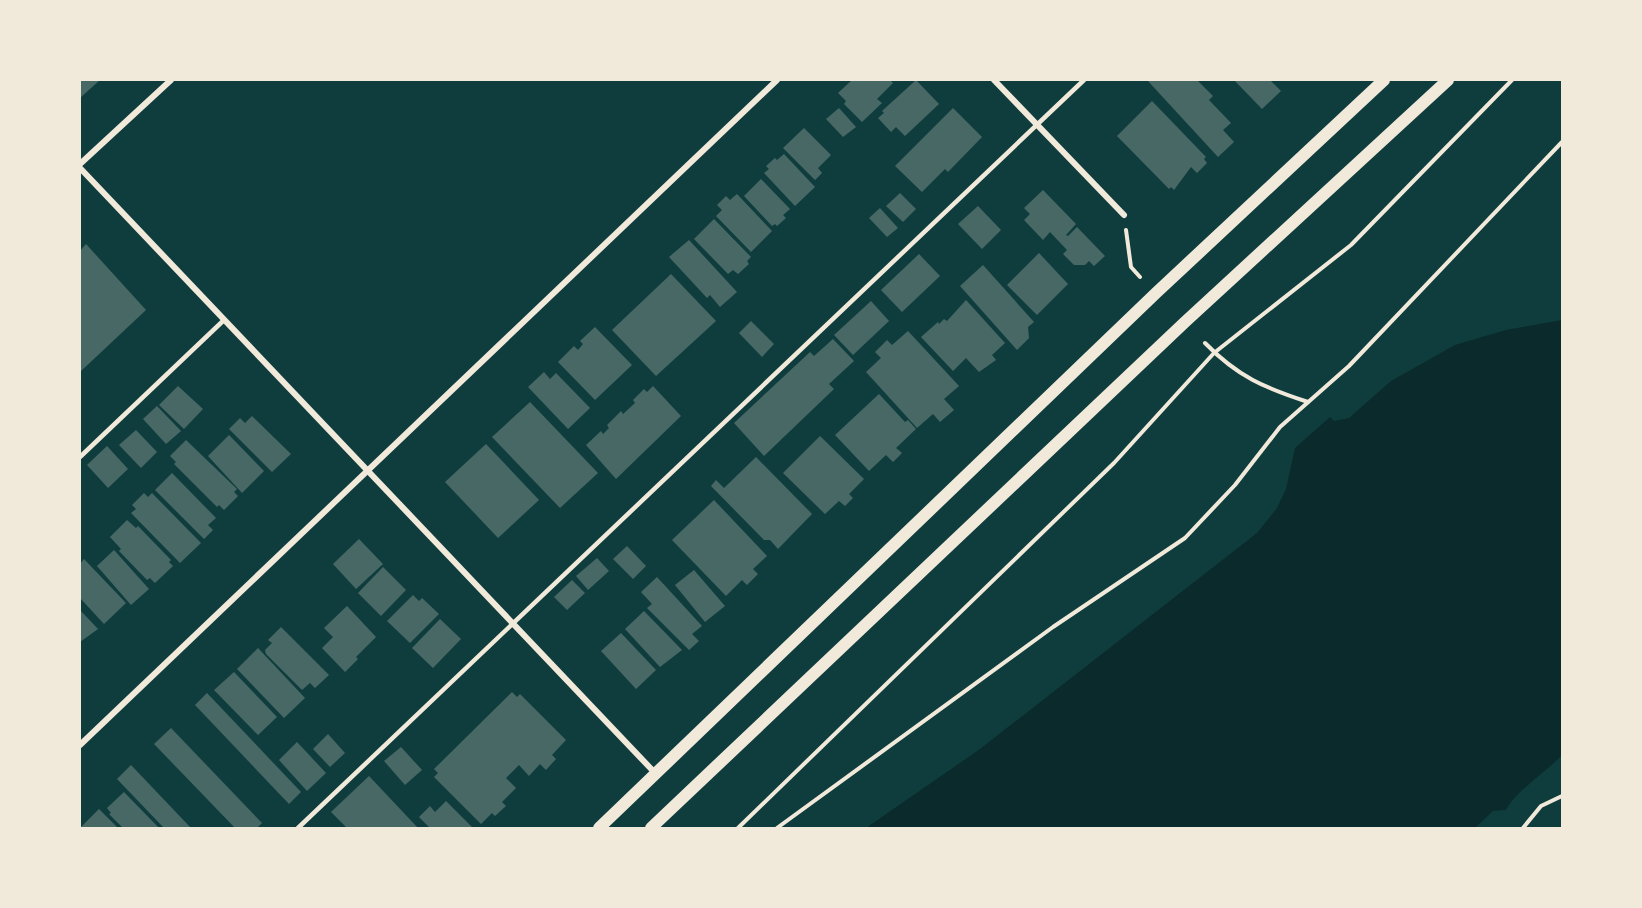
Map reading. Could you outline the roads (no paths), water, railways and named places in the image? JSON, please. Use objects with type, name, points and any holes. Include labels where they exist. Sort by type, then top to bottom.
[{"type":"main road","points":[[599,828],[1156,292],[1384,80]]},
{"type":"main road","points":[[651,828],[1176,330],[1448,80]]},
{"type":"street","points":[[171,80],[80,166],[656,774]]},
{"type":"street","points":[[80,745],[777,80]]},
{"type":"street","points":[[994,80],[1124,214]]},
{"type":"lane","points":[[298,828],[1084,80]]},
{"type":"lane","points":[[80,457],[224,320]]},
{"type":"water","points":[[1562,320],[1562,755],[1523,789],[1506,810],[1493,811],[1475,828],[866,828],[980,749],[1257,533],[1277,508],[1286,489],[1295,448],[1330,417],[1334,421],[1349,418],[1391,381],[1455,345],[1506,330]]}]
